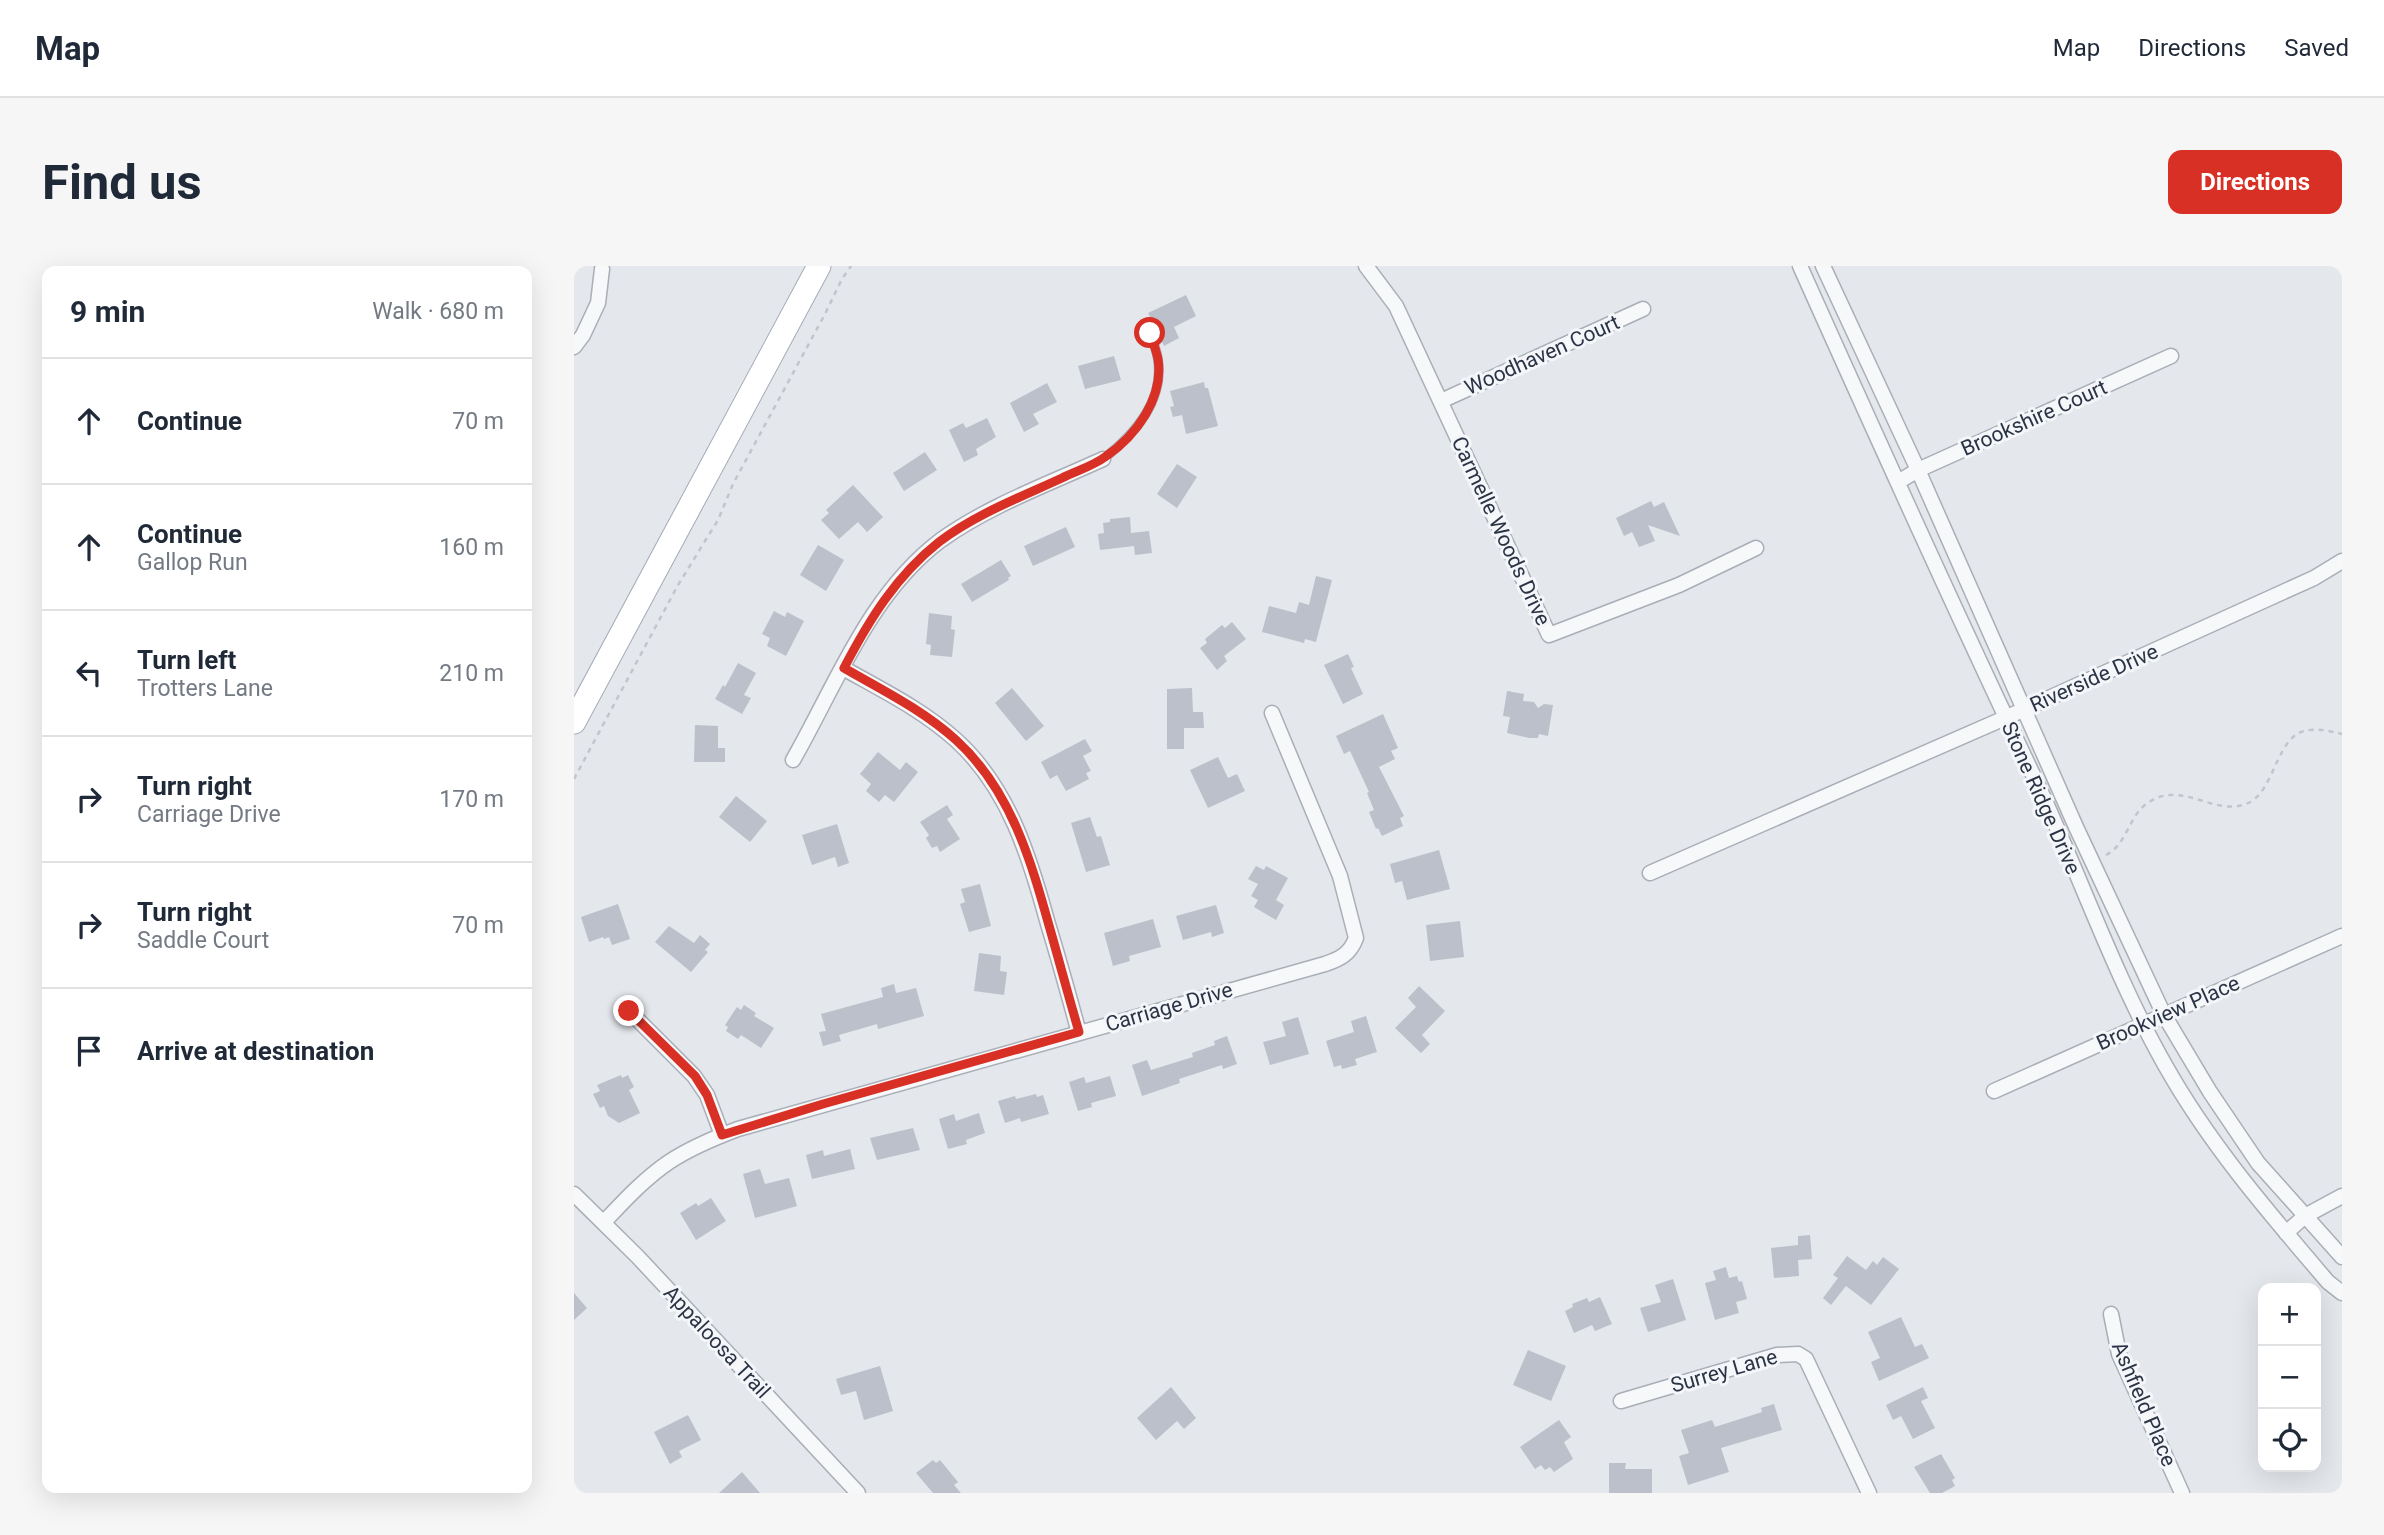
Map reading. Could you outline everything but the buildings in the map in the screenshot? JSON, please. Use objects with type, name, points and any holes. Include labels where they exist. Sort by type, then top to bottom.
[{"type":"main road","points":[[574,722],[819,266]]},
{"type":"street","name":"Carmelle Woods Drive","points":[[1366,266],[1396,306],[1549,635],[1679,585],[1756,548]]},
{"type":"street","name":"Stone Ridge Drive","points":[[1800,266],[2165,1065],[2207,1133],[2328,1282],[2342,1293]]},
{"type":"street","name":"Stone Ridge Drive","points":[[1823,266],[2164,1015],[2210,1092],[2258,1163],[2342,1257]]},
{"type":"street","points":[[574,347],[583,335],[598,303],[602,270]]},
{"type":"street","name":"Woodhaven Court","points":[[1441,401],[1643,309]]},
{"type":"street","name":"Brookshire Court","points":[[1898,481],[2171,356]]},
{"type":"street","points":[[793,760],[862,633],[900,578],[941,541],[998,507],[1103,459]]},
{"type":"street","name":"Riverside Drive","points":[[1650,873],[2023,710],[2314,578],[2342,561]]},
{"type":"street","points":[[844,668],[941,727],[973,758],[993,784],[1024,843],[1079,1032]]},
{"type":"street","name":"Carriage Drive","points":[[604,1222],[642,1184],[668,1163],[722,1135],[811,1107],[1325,964],[1346,955],[1356,938],[1340,876],[1272,713]]},
{"type":"street","name":"Brookview Place","points":[[1994,1091],[2342,936]]},
{"type":"street","points":[[629,1011],[695,1076],[707,1095],[722,1135]]},
{"type":"street","name":"Appaloosa Trail","points":[[574,1194],[604,1222],[858,1493]]},
{"type":"street","points":[[2287,1233],[2305,1216],[2342,1196]]},
{"type":"street","name":"Ashfield Place","points":[[2111,1314],[2119,1354],[2182,1493]]},
{"type":"street","name":"Surrey Lane","points":[[1620,1401],[1777,1355],[1798,1354],[1805,1359],[1868,1493]]},
{"type":"lane","points":[[1103,459],[1130,436],[1151,407],[1157,387],[1158,358],[1150,333]]},
{"type":"path","points":[[574,779],[671,597],[718,520],[733,484],[851,266]]},
{"type":"path","points":[[2099,858],[2115,849],[2137,812],[2158,796],[2184,795],[2226,807],[2237,807],[2259,795],[2283,749],[2292,737],[2302,730],[2315,728],[2342,734]]},
{"type":"route","points":[[629,1011],[695,1076],[707,1095],[722,1135],[1079,1032],[1024,843],[993,784],[973,758],[941,727],[844,668],[862,633],[900,578],[941,541],[998,507],[1103,459],[1130,436],[1151,407],[1157,387],[1158,358],[1150,333]]}]
